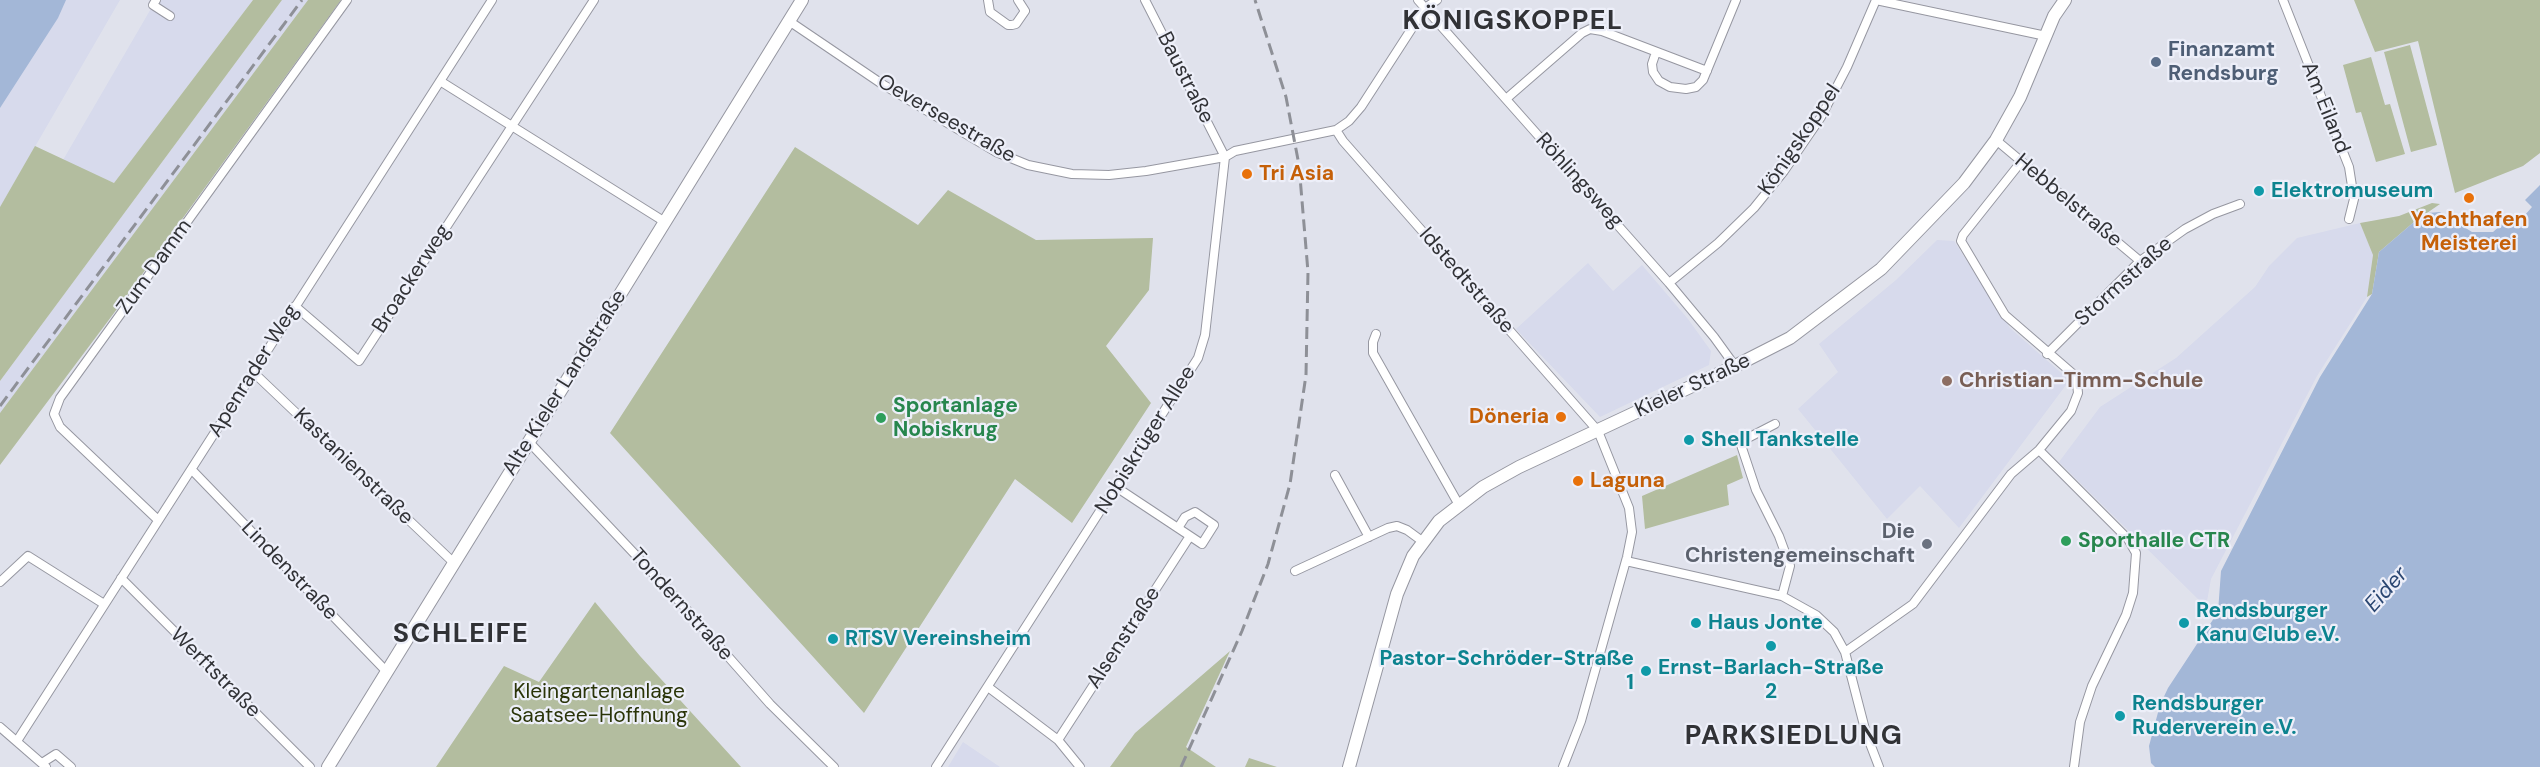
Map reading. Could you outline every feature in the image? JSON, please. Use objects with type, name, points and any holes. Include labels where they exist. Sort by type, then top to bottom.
[{"type":"main road","name":"Alte Kieler Landstraße","points":[[328,767],[802,0]]},
{"type":"main road","name":"Kieler Straße","points":[[1349,767],[1396,594],[1413,556],[1439,521],[1483,487],[1519,468],[1790,338],[1881,269],[1958,190],[1996,140],[2020,97],[2054,16],[2065,0]]},
{"type":"street","points":[[156,0],[153,5],[170,16]]},
{"type":"street","name":"Zum Damm","points":[[158,520],[60,427],[54,414],[60,398],[347,0]]},
{"type":"street","name":"Apenrader Weg","points":[[17,741],[492,0]]},
{"type":"street","name":"Broackerweg","points":[[295,306],[359,361],[594,0]]},
{"type":"street","points":[[988,0],[990,12],[1008,25],[1016,24],[1025,10],[1018,0]]},
{"type":"street","name":"Baustraße","points":[[1145,0],[1225,157]]},
{"type":"street","name":"Röhlingsweg","points":[[1418,0],[1669,283],[1735,366]]},
{"type":"street","points":[[1225,157],[1235,151],[1336,130],[1349,121],[1361,107],[1425,8],[1437,0]]},
{"type":"street","points":[[1656,52],[1652,64],[1653,72],[1659,81],[1670,87],[1686,89],[1696,87],[1703,80],[1736,0]]},
{"type":"street","points":[[1876,0],[2046,36]]},
{"type":"street","name":"Königskoppel","points":[[1669,283],[1718,243],[1754,208],[1784,171],[1821,117],[1847,67],[1876,0]]},
{"type":"street","name":"Am Eiland","points":[[2283,0],[2349,167],[2354,199],[2349,219]]},
{"type":"street","name":"Oeverseestraße","points":[[789,21],[950,126],[996,152],[1028,165],[1072,174],[1109,175],[1225,157]]},
{"type":"street","points":[[1506,99],[1582,33],[1590,29],[1602,31],[1707,71]]},
{"type":"street","points":[[440,81],[665,222]]},
{"type":"street","name":"Idstedtstraße","points":[[1336,130],[1343,141],[1598,431],[1631,511],[1632,532],[1626,561],[1581,721],[1563,767]]},
{"type":"street","name":"Hebbelstraße","points":[[1996,140],[2140,261]]},
{"type":"street","name":"Nobiskrüger Allee","points":[[936,767],[1198,358],[1205,335],[1225,157]]},
{"type":"street","points":[[1845,652],[1913,604],[2011,474],[2039,450],[2071,411],[2078,393],[2077,383],[2072,373],[2047,354],[2005,315],[1961,241],[1963,235],[2021,162]]},
{"type":"street","name":"Stormstraße","points":[[2047,354],[2140,261],[2185,229],[2213,214],[2240,204]]},
{"type":"street","points":[[1376,334],[1373,352],[1459,504]]},
{"type":"street","name":"Kastanienstraße","points":[[253,372],[454,563]]},
{"type":"street","points":[[1775,423],[1740,442],[1756,490],[1779,536],[1790,566],[1782,596]]},
{"type":"street","name":"Tondernstraße","points":[[529,442],[680,602],[770,704],[834,767]]},
{"type":"street","points":[[2039,450],[2128,539],[2136,553],[2133,593],[2126,615],[2092,686],[2080,722],[2074,767]]},
{"type":"street","name":"Lindenstraße","points":[[192,470],[387,672]]},
{"type":"street","points":[[1335,475],[1369,537]]},
{"type":"street","points":[[1116,487],[1190,536],[1202,543],[1214,525],[1195,512],[1185,517],[1178,528]]},
{"type":"street","points":[[1295,571],[1397,526],[1422,541]]},
{"type":"street","name":"Alsenstraße","points":[[1058,740],[1190,536]]},
{"type":"street","points":[[0,582],[28,556],[104,604]]},
{"type":"street","points":[[1626,561],[1782,596],[1816,615],[1834,632],[1845,652],[1866,733],[1879,767]]},
{"type":"street","name":"Werftstraße","points":[[121,578],[310,767]]},
{"type":"street","points":[[988,687],[1058,740],[1080,767]]},
{"type":"street","points":[[0,727],[44,765],[56,754],[71,767]]},
{"type":"shaded area","points":[[0,0],[120,0],[0,207]]},
{"type":"shaded area","points":[[156,0],[253,0],[114,183],[63,160]]},
{"type":"shaded area","points":[[282,0],[308,0],[0,413],[0,381]]},
{"type":"shaded area","points":[[2360,223],[2373,255],[2367,297],[2317,376],[2211,579],[2206,607],[2059,462],[2100,407],[2176,358],[2255,287],[2269,266],[2297,238]]},
{"type":"shaded area","name":"Christian-Timm-Schule","points":[[1937,240],[1954,241],[2010,328],[2067,378],[2066,385],[1959,528],[1920,486],[1887,519],[1798,409],[1838,372],[1819,344],[1896,280]]},
{"type":"shaded area","points":[[1588,263],[1613,291],[1642,265],[1688,319],[1711,351],[1709,365],[1600,417],[1516,329]]},
{"type":"shaded area","points":[[963,742],[1000,767],[948,767]]},
{"type":"green space","points":[[253,0],[282,0],[0,381],[0,207],[35,146],[114,183]]},
{"type":"green space","points":[[308,0],[341,0],[114,313],[0,465],[0,413]]},
{"type":"green space","points":[[2354,0],[2540,0],[2540,153],[2523,166],[2455,193],[2418,41],[2375,52]]},
{"type":"green space","points":[[2410,45],[2437,145],[2411,152],[2384,52]]},
{"type":"green space","points":[[2371,57],[2385,105],[2390,104],[2405,154],[2376,162],[2361,112],[2356,113],[2343,65]]},
{"type":"green space","name":"Sportanlage Nobiskrug","points":[[795,147],[918,225],[948,190],[1036,240],[1153,238],[1149,290],[1106,346],[1151,403],[1072,523],[1015,479],[864,713],[610,433]]},
{"type":"green space","points":[[2432,203],[2440,204],[2414,222],[2379,252],[2372,294],[2367,297],[2373,255],[2360,223],[2399,216]]},
{"type":"green space","points":[[1737,455],[1743,478],[1727,485],[1729,505],[1645,529],[1642,496]]},
{"type":"green space","name":"Kleingartenanlage Saatsee-Hoffnung","points":[[595,602],[640,656],[741,767],[436,767],[504,666],[539,682]]},
{"type":"green space","points":[[1230,651],[1186,747],[1216,767],[1110,767],[1135,733]]},
{"type":"green space","points":[[1249,758],[1277,767],[1245,767]]},
{"type":"water","points":[[0,0],[66,0],[58,18],[0,108]]},
{"type":"water","name":"Eider","points":[[2540,185],[2540,767],[2155,767],[2151,763],[2149,746],[2160,705],[2168,688],[2218,612],[2221,571],[2320,377],[2372,294],[2379,252],[2427,213],[2440,212],[2472,232],[2493,232],[2510,217],[2517,224],[2532,207],[2525,200]]},
{"type":"railway","points":[[0,406],[302,0]]},
{"type":"railway","points":[[1181,767],[1242,631],[1268,564],[1290,484],[1306,375],[1308,272],[1299,165],[1286,97],[1255,0]]},
{"type":"place","name":"Finanzamt Rendsburg","points":[[2156,62]]},
{"type":"place","name":"Tri Asia","points":[[1247,174]]},
{"type":"place","name":"Elektromuseum","points":[[2259,191]]},
{"type":"place","name":"Yachthafen Meisterei","points":[[2469,198]]},
{"type":"place","name":"Christian-Timm-Schule","points":[[1947,381]]},
{"type":"place","name":"Döneria","points":[[1561,417]]},
{"type":"place","name":"Sportanlage Nobiskrug","points":[[881,418]]},
{"type":"place","name":"Shell Tankstelle","points":[[1689,440]]},
{"type":"place","name":"Laguna","points":[[1578,481]]},
{"type":"place","name":"Sporthalle CTR","points":[[2066,541]]},
{"type":"place","name":"Die Christengemeinschaft","points":[[1927,544]]},
{"type":"place","name":"Haus Jonte","points":[[1696,623]]},
{"type":"place","name":"Rendsburger Kanu Club e.V.","points":[[2184,623]]},
{"type":"place","name":"RTSV Vereinsheim","points":[[833,639]]},
{"type":"place","name":"Ernst-Barlach-Straße 2","points":[[1771,646]]},
{"type":"place","name":"Pastor-Schröder-Straße 1","points":[[1646,671]]},
{"type":"place","name":"Rendsburger Ruderverein e.V.","points":[[2120,716]]},
{"type":"district","name":"KÖNIGSKOPPEL","points":[[1513,22]]},
{"type":"district","name":"SCHLEIFE","points":[[461,635]]},
{"type":"district","name":"PARKSIEDLUNG","points":[[1794,737]]}]
